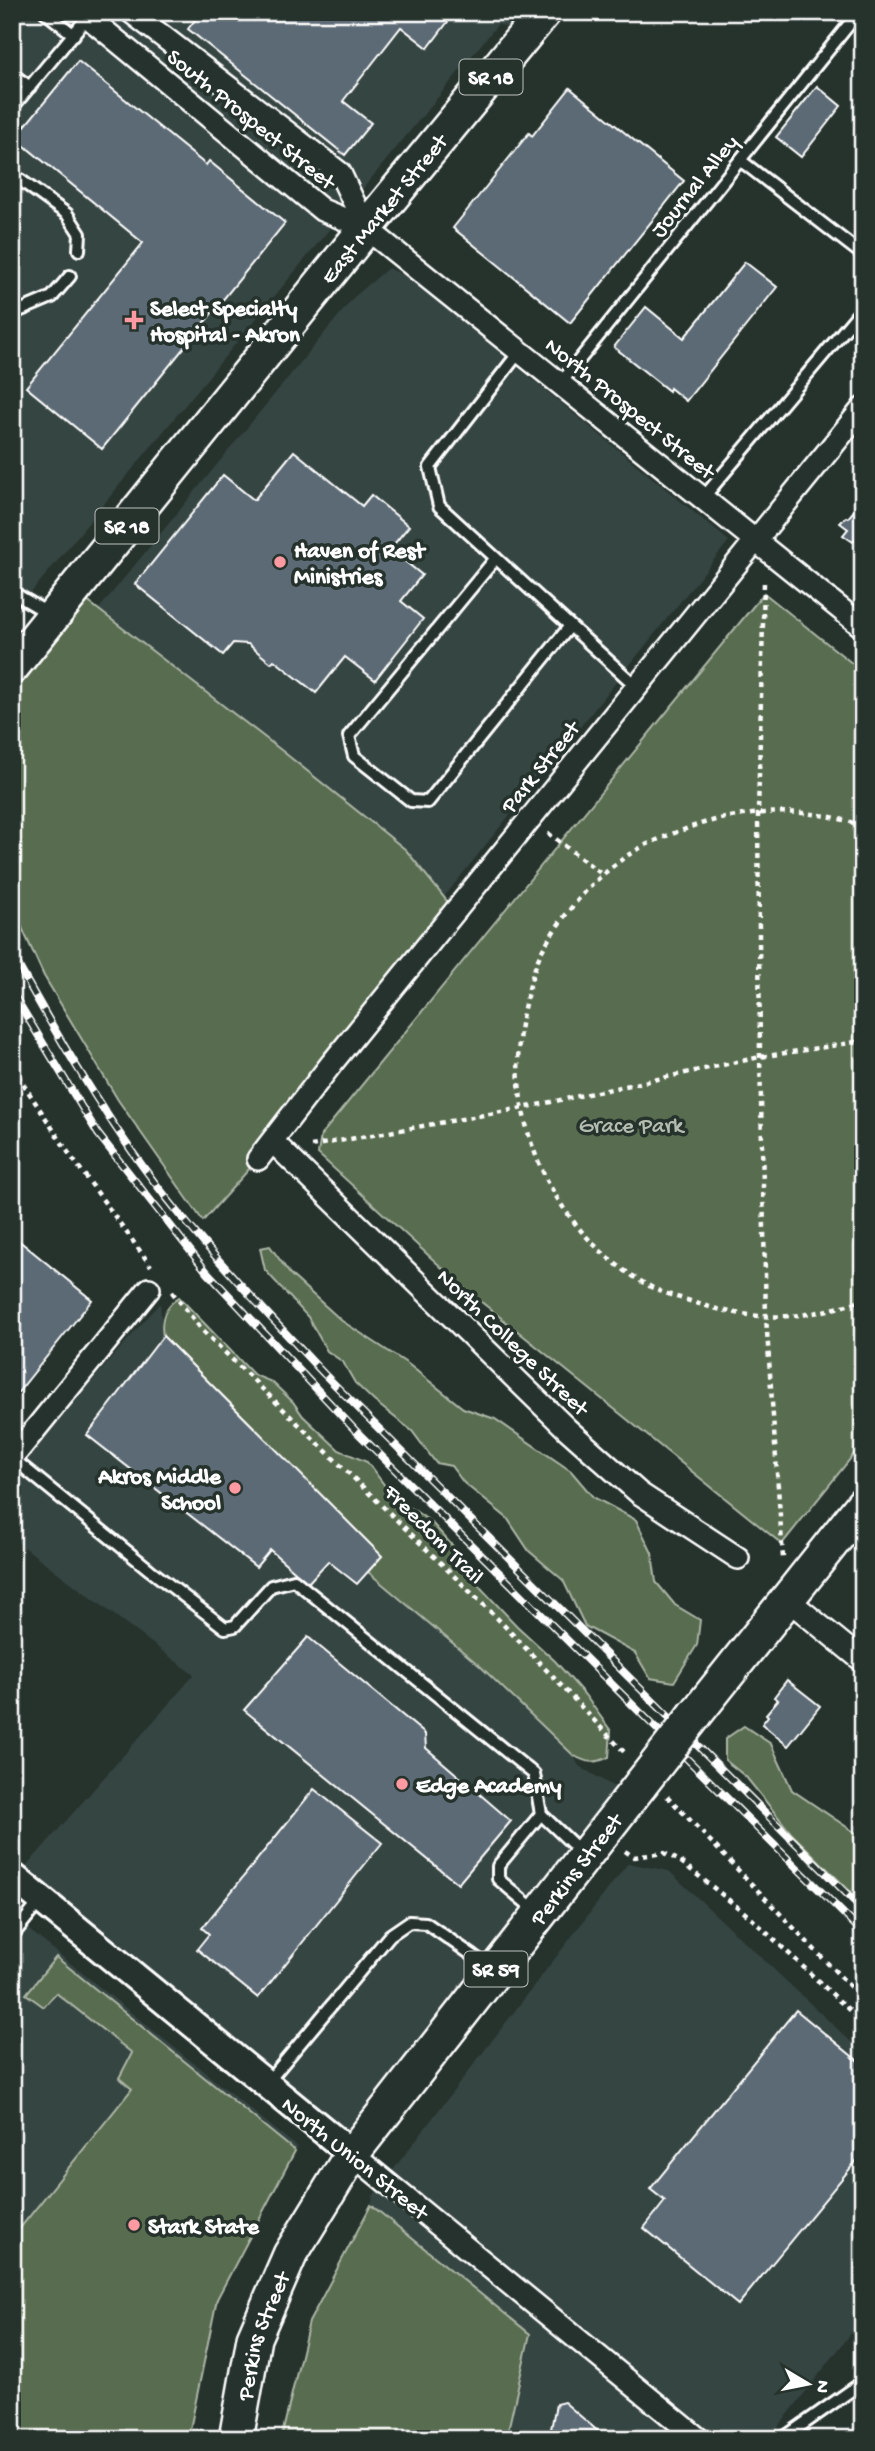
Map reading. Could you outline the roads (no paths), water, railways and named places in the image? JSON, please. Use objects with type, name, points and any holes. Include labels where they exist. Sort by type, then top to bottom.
[{"type":"main road","name":"East Market Street","points":[[12,667],[544,12]]},
{"type":"main road","name":"Perkins Street","points":[[236,2439],[254,2338],[290,2255],[352,2154],[594,1844],[643,1776],[863,1504]]},
{"type":"street","name":"South Prospect Street","points":[[131,12],[340,173],[366,228]]},
{"type":"street","name":"South Prospect Street","points":[[90,15],[322,210],[366,228]]},
{"type":"street","name":"North Prospect Street","points":[[366,228],[863,627]]},
{"type":"street","name":"Park Street","points":[[258,1159],[277,1146],[530,819],[863,408]]},
{"type":"street","name":"North College Street","points":[[277,1146],[567,1429],[639,1493],[738,1558]]},
{"type":"street","points":[[12,1458],[159,1284]]},
{"type":"street","points":[[786,1598],[863,1661]]},
{"type":"street","name":"North Union Street","points":[[12,1875],[699,2439]]},
{"type":"lane","points":[[45,12],[74,35]]},
{"type":"lane","name":"Journal Alley","points":[[560,384],[859,12]]},
{"type":"lane","points":[[12,108],[90,15]]},
{"type":"lane","points":[[12,74],[30,87]]},
{"type":"lane","points":[[740,160],[863,255]]},
{"type":"lane","points":[[12,174],[67,214],[80,234],[79,250]]},
{"type":"lane","points":[[12,314],[52,297],[71,276]]},
{"type":"lane","points":[[702,498],[863,308]]},
{"type":"lane","points":[[520,351],[430,467],[439,506],[637,687]]},
{"type":"lane","points":[[496,558],[349,736],[354,756],[411,801],[428,802],[570,626]]},
{"type":"lane","points":[[12,592],[53,617]]},
{"type":"lane","points":[[12,1458],[225,1628],[235,1626],[271,1586],[293,1580],[534,1774],[541,1814],[498,1866],[498,1879],[539,1914]]},
{"type":"lane","points":[[541,1814],[594,1844]]},
{"type":"lane","points":[[12,1936],[41,1900]]},
{"type":"lane","points":[[266,2084],[390,1935],[409,1922],[426,1923],[495,1971]]},
{"type":"lane","points":[[782,2439],[863,2382]]},
{"type":"railway","points":[[12,954],[94,1095],[124,1140],[170,1202],[220,1261],[324,1374],[863,1910]]},
{"type":"railway","points":[[12,992],[98,1134],[207,1272],[355,1430],[863,1933]]},
{"type":"place","name":"Select Specialty Hospital - Akron","points":[[134,320]]},
{"type":"place","name":"Haven of Rest Ministries","points":[[280,562]]},
{"type":"place","name":"Akros Middle School","points":[[235,1488]]},
{"type":"place","name":"Edge Academy","points":[[402,1784]]},
{"type":"place","name":"Stark State","points":[[134,2225]]},
{"type":"park label","name":"Grace Park","points":[[631,1124]]}]
